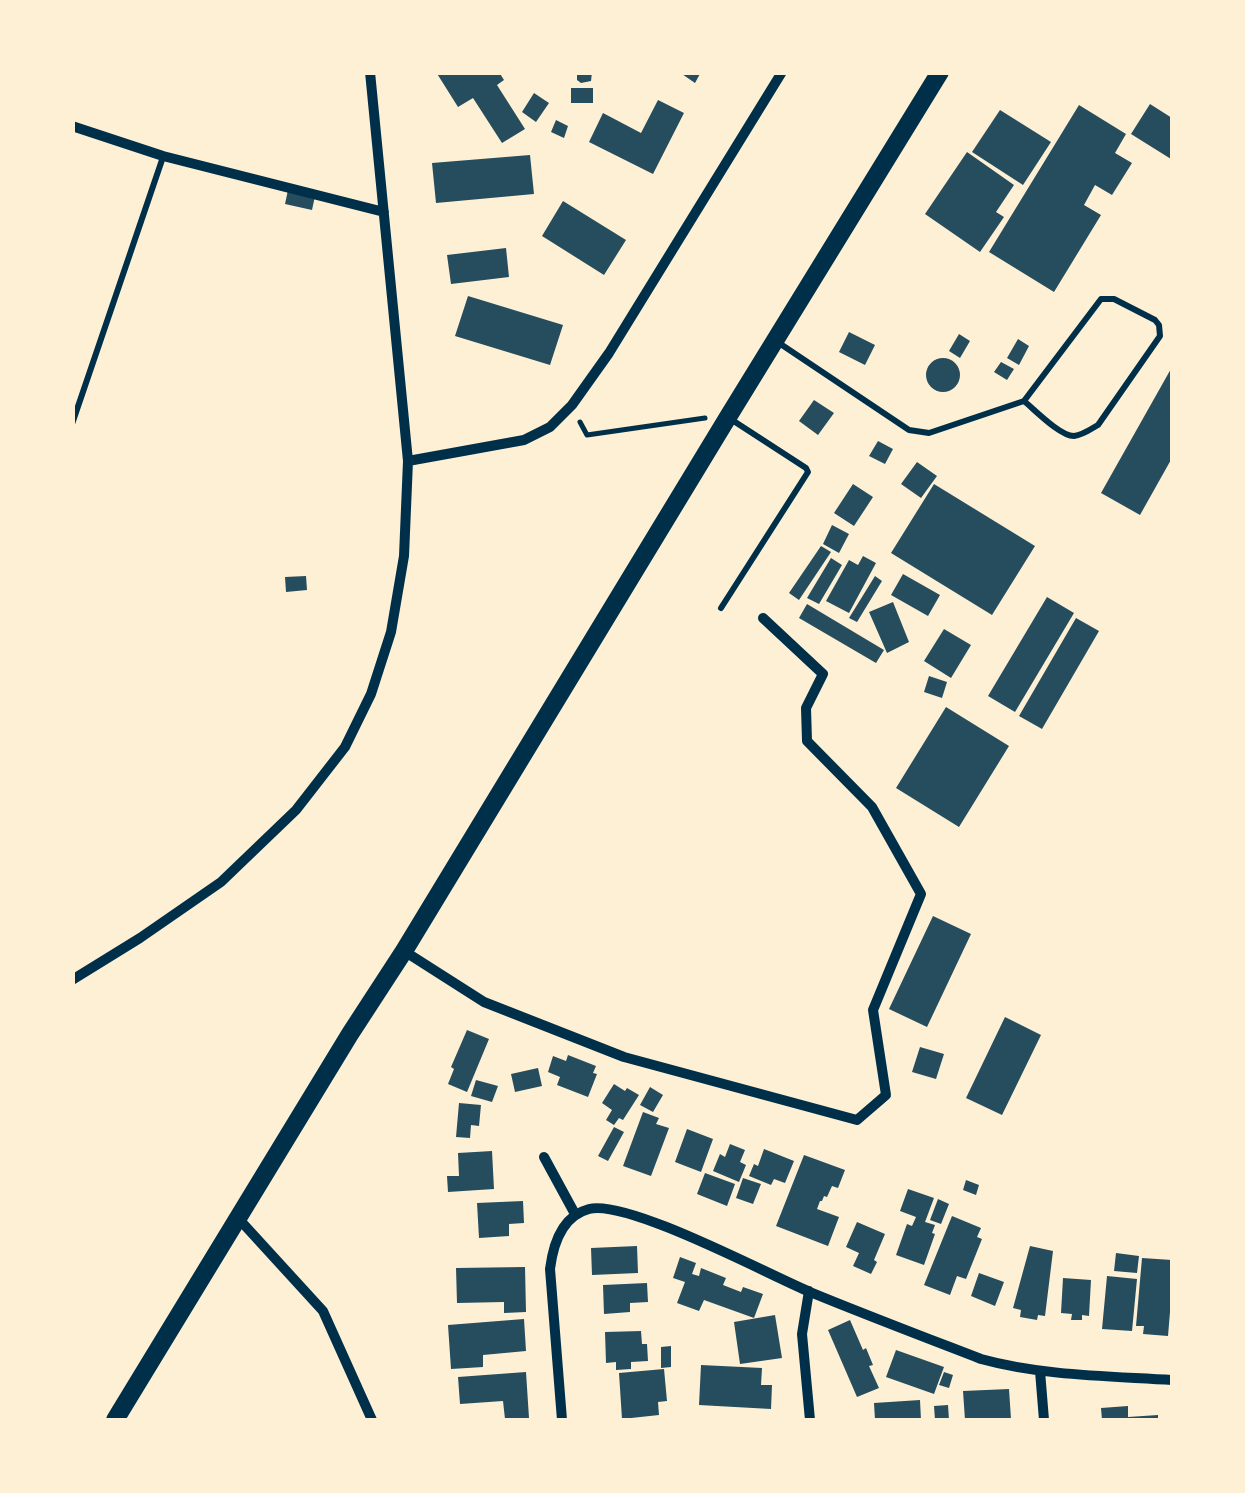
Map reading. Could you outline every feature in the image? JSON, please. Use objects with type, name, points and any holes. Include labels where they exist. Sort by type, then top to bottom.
[{"type":"main road","points":[[114,1420],[404,951],[722,417],[775,340],[940,72]]},
{"type":"street","points":[[72,980],[221,882],[296,810],[344,747],[371,694],[392,632],[404,556],[408,461],[370,72]]},
{"type":"street","points":[[408,461],[524,440],[550,427],[572,406],[620,336],[782,72]]},
{"type":"street","points":[[72,126],[164,156],[384,212]]},
{"type":"street","points":[[404,951],[484,1002],[624,1058],[857,1120],[886,1095],[873,1010],[921,894],[872,807],[808,741],[806,708],[823,674],[764,618]]},
{"type":"street","points":[[544,1156],[576,1214]]},
{"type":"street","points":[[562,1420],[550,1269],[554,1245],[563,1228],[576,1214],[591,1208],[608,1208],[652,1221],[808,1291],[981,1359],[1040,1370],[1172,1380]]},
{"type":"street","points":[[238,1218],[324,1311],[372,1420]]},
{"type":"street","points":[[808,1291],[802,1334],[810,1420]]},
{"type":"street","points":[[1040,1370],[1044,1420]]},
{"type":"lane","points":[[72,424],[164,156]]},
{"type":"lane","points":[[775,340],[909,430],[929,433],[1024,401],[1101,299],[1114,299],[1159,325],[1160,336],[1098,425],[1085,433],[1064,434],[1024,401]]},
{"type":"lane","points":[[722,417],[808,472],[722,608]]},
{"type":"path","points":[[572,406],[587,435],[722,417]]},
{"type":"building","points":[[436,72],[499,72],[504,80],[497,85],[525,129],[502,143],[473,98],[458,107]]},
{"type":"building","points":[[577,72],[592,72],[591,81],[581,83]]},
{"type":"building","points":[[679,72],[701,72],[695,83]]},
{"type":"building","points":[[571,88],[593,88],[593,103],[571,103]]},
{"type":"building","points":[[534,93],[549,103],[536,122],[522,112]]},
{"type":"building","points":[[658,100],[684,113],[653,174],[589,142],[603,113],[641,133]]},
{"type":"building","points":[[1150,104],[1172,118],[1171,159],[1131,134]]},
{"type":"building","points":[[1079,105],[1126,134],[1115,153],[1132,163],[1112,195],[1095,185],[1084,205],[1101,215],[1054,292],[989,252]]},
{"type":"building","points":[[1000,110],[1051,142],[1023,185],[972,152]]},
{"type":"building","points":[[556,120],[568,126],[564,138],[551,132]]},
{"type":"building","points":[[967,152],[1014,185],[996,212],[1004,217],[980,252],[925,214]]},
{"type":"building","points":[[530,155],[534,194],[436,203],[432,163]]},
{"type":"building","points":[[288,190],[315,196],[312,210],[285,204]]},
{"type":"building","points":[[563,201],[626,240],[604,275],[542,236]]},
{"type":"building","points":[[506,248],[509,277],[451,284],[447,255]]},
{"type":"building","points":[[468,296],[563,325],[550,365],[455,336]]},
{"type":"building","points":[[849,332],[875,345],[865,365],[839,352]]},
{"type":"building","points":[[959,334],[970,341],[960,358],[949,351]]},
{"type":"building","points":[[1018,339],[1029,346],[1019,365],[1007,358]]},
{"type":"building","points":[[943,358],[955,363],[960,375],[955,387],[943,392],[931,387],[926,375],[931,363]]},
{"type":"building","points":[[1001,362],[1014,369],[1007,380],[994,372]]},
{"type":"building","points":[[1172,367],[1172,458],[1140,515],[1101,493]]},
{"type":"building","points":[[814,400],[834,413],[818,435],[799,421]]},
{"type":"building","points":[[878,441],[893,449],[885,464],[869,456]]},
{"type":"building","points":[[917,462],[937,476],[921,498],[901,484]]},
{"type":"building","points":[[853,484],[873,497],[854,526],[834,513]]},
{"type":"building","points":[[934,484],[1035,546],[992,615],[891,553]]},
{"type":"building","points":[[832,525],[849,534],[839,553],[823,544]]},
{"type":"building","points":[[821,546],[831,552],[799,600],[789,593]]},
{"type":"building","points":[[863,556],[876,563],[849,613],[826,601],[849,560],[858,565]]},
{"type":"building","points":[[831,558],[842,565],[819,604],[807,598]]},
{"type":"building","points":[[903,574],[940,595],[928,616],[891,595]]},
{"type":"building","points":[[306,576],[307,590],[286,592],[285,577]]},
{"type":"building","points":[[875,576],[882,581],[857,622],[849,618]]},
{"type":"building","points":[[1047,597],[1074,613],[1015,712],[988,696]]},
{"type":"building","points":[[893,602],[909,642],[887,653],[869,612]]},
{"type":"building","points":[[807,604],[884,650],[876,663],[799,618]]},
{"type":"building","points":[[1076,618],[1099,631],[1042,729],[1019,716]]},
{"type":"building","points":[[944,629],[971,645],[951,678],[924,661]]},
{"type":"building","points":[[929,676],[947,682],[942,698],[924,692]]},
{"type":"building","points":[[946,707],[1009,746],[959,827],[896,788]]},
{"type":"building","points":[[933,916],[971,934],[927,1027],[889,1009]]},
{"type":"building","points":[[1005,1017],[1041,1035],[1002,1115],[966,1098]]},
{"type":"building","points":[[467,1030],[489,1039],[467,1092],[448,1084]]},
{"type":"building","points":[[920,1047],[944,1054],[936,1079],[912,1072]]},
{"type":"building","points":[[568,1055],[596,1066],[588,1097],[557,1085],[560,1077],[548,1072],[553,1056],[566,1061]]},
{"type":"building","points":[[538,1068],[542,1086],[515,1092],[511,1074]]},
{"type":"building","points":[[476,1080],[498,1086],[492,1102],[471,1096]]},
{"type":"building","points":[[614,1084],[639,1095],[623,1120],[619,1118],[614,1125],[606,1120],[612,1110],[602,1103]]},
{"type":"building","points":[[650,1087],[663,1095],[653,1112],[640,1105]]},
{"type":"building","points":[[459,1103],[481,1105],[479,1126],[471,1125],[470,1138],[456,1137]]},
{"type":"building","points":[[643,1112],[659,1118],[656,1124],[669,1128],[651,1176],[623,1166]]},
{"type":"building","points":[[614,1127],[624,1132],[608,1161],[598,1156]]},
{"type":"building","points":[[687,1129],[713,1139],[701,1172],[675,1162]]},
{"type":"building","points":[[730,1144],[745,1150],[740,1162],[746,1165],[739,1182],[713,1171],[720,1154],[725,1157]]},
{"type":"building","points":[[764,1149],[794,1161],[785,1183],[774,1179],[771,1185],[749,1176],[754,1164],[758,1166]]},
{"type":"building","points":[[492,1151],[494,1189],[448,1192],[447,1176],[459,1176],[458,1153]]},
{"type":"building","points":[[804,1155],[845,1170],[838,1188],[832,1186],[817,1209],[839,1217],[828,1246],[776,1226]]},
{"type":"building","points":[[705,1173],[735,1184],[727,1206],[697,1194]]},
{"type":"building","points":[[743,1178],[761,1184],[753,1204],[736,1198]]},
{"type":"building","points":[[966,1180],[979,1185],[976,1195],[963,1190]]},
{"type":"building","points":[[908,1189],[934,1198],[925,1222],[935,1225],[935,1234],[924,1265],[896,1255],[907,1224],[912,1226],[916,1217],[900,1211]]},
{"type":"building","points":[[938,1199],[949,1204],[941,1224],[930,1220]]},
{"type":"building","points":[[523,1201],[524,1223],[509,1224],[509,1236],[479,1238],[477,1203]]},
{"type":"building","points":[[952,1216],[981,1228],[977,1237],[982,1239],[966,1279],[957,1276],[950,1295],[924,1285]]},
{"type":"building","points":[[857,1222],[885,1234],[871,1274],[853,1266],[859,1253],[846,1247]]},
{"type":"building","points":[[637,1246],[638,1273],[592,1275],[591,1248]]},
{"type":"building","points":[[1030,1246],[1053,1251],[1045,1316],[1038,1315],[1037,1320],[1020,1317],[1021,1310],[1013,1308]]},
{"type":"building","points":[[1116,1253],[1139,1256],[1137,1273],[1114,1271]]},
{"type":"building","points":[[680,1257],[696,1263],[692,1274],[699,1276],[701,1268],[726,1278],[723,1285],[763,1294],[754,1318],[704,1300],[699,1311],[677,1303],[685,1282],[673,1278]]},
{"type":"building","points":[[1142,1258],[1172,1260],[1168,1336],[1143,1334],[1144,1326],[1136,1326]]},
{"type":"building","points":[[525,1267],[526,1312],[504,1313],[504,1302],[457,1303],[456,1268]]},
{"type":"building","points":[[979,1273],[1004,1282],[995,1306],[971,1296]]},
{"type":"building","points":[[1107,1276],[1137,1279],[1132,1331],[1102,1329]]},
{"type":"building","points":[[1063,1278],[1091,1280],[1089,1316],[1082,1315],[1082,1320],[1071,1320],[1072,1314],[1061,1313]]},
{"type":"building","points":[[647,1283],[648,1302],[630,1303],[630,1312],[604,1314],[603,1285]]},
{"type":"building","points":[[775,1315],[782,1358],[740,1364],[734,1322]]},
{"type":"building","points":[[524,1319],[526,1351],[483,1355],[483,1367],[451,1369],[448,1325]]},
{"type":"building","points":[[850,1320],[863,1350],[866,1348],[879,1388],[857,1397],[828,1330]]},
{"type":"building","points":[[641,1331],[648,1361],[631,1362],[631,1369],[616,1370],[616,1362],[606,1363],[605,1332]]},
{"type":"building","points":[[671,1346],[671,1367],[661,1368],[661,1347]]},
{"type":"building","points":[[896,1350],[944,1367],[934,1394],[886,1377]]},
{"type":"building","points":[[701,1365],[762,1368],[761,1385],[772,1385],[771,1409],[699,1405]]},
{"type":"building","points":[[664,1369],[667,1401],[658,1402],[659,1415],[622,1419],[619,1373]]},
{"type":"building","points":[[526,1372],[529,1418],[505,1419],[503,1401],[460,1404],[458,1377]]},
{"type":"building","points":[[944,1372],[953,1375],[949,1388],[939,1385]]},
{"type":"building","points":[[1009,1389],[1011,1419],[965,1420],[963,1391]]},
{"type":"building","points":[[920,1400],[921,1420],[875,1420],[874,1403]]},
{"type":"building","points":[[948,1405],[949,1420],[935,1420],[934,1406]]},
{"type":"building","points":[[1128,1406],[1128,1417],[1158,1415],[1158,1420],[1102,1420],[1101,1408]]}]
